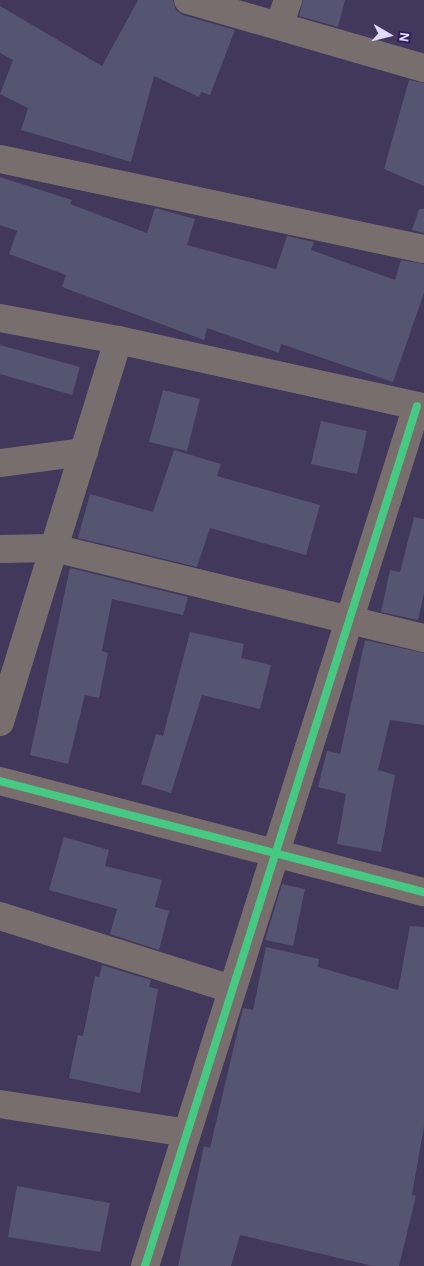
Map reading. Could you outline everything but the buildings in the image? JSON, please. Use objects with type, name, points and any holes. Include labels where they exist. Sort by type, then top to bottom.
[{"type":"street","points":[[188,0],[424,68]]},
{"type":"street","points":[[279,25],[288,0]]},
{"type":"street","points":[[0,159],[424,249]]},
{"type":"street","points":[[0,318],[118,340],[420,407],[349,622],[145,1266]]},
{"type":"street","points":[[0,722],[118,340]]},
{"type":"street","points":[[0,463],[84,452]]},
{"type":"street","points":[[0,549],[54,548],[349,622],[424,638]]},
{"type":"street","points":[[0,781],[424,892]]},
{"type":"street","points":[[0,916],[232,989]]},
{"type":"street","points":[[0,1104],[187,1133]]},
{"type":"cycle path","points":[[145,1266],[417,406]]},
{"type":"cycle path","points":[[0,781],[424,892]]}]
